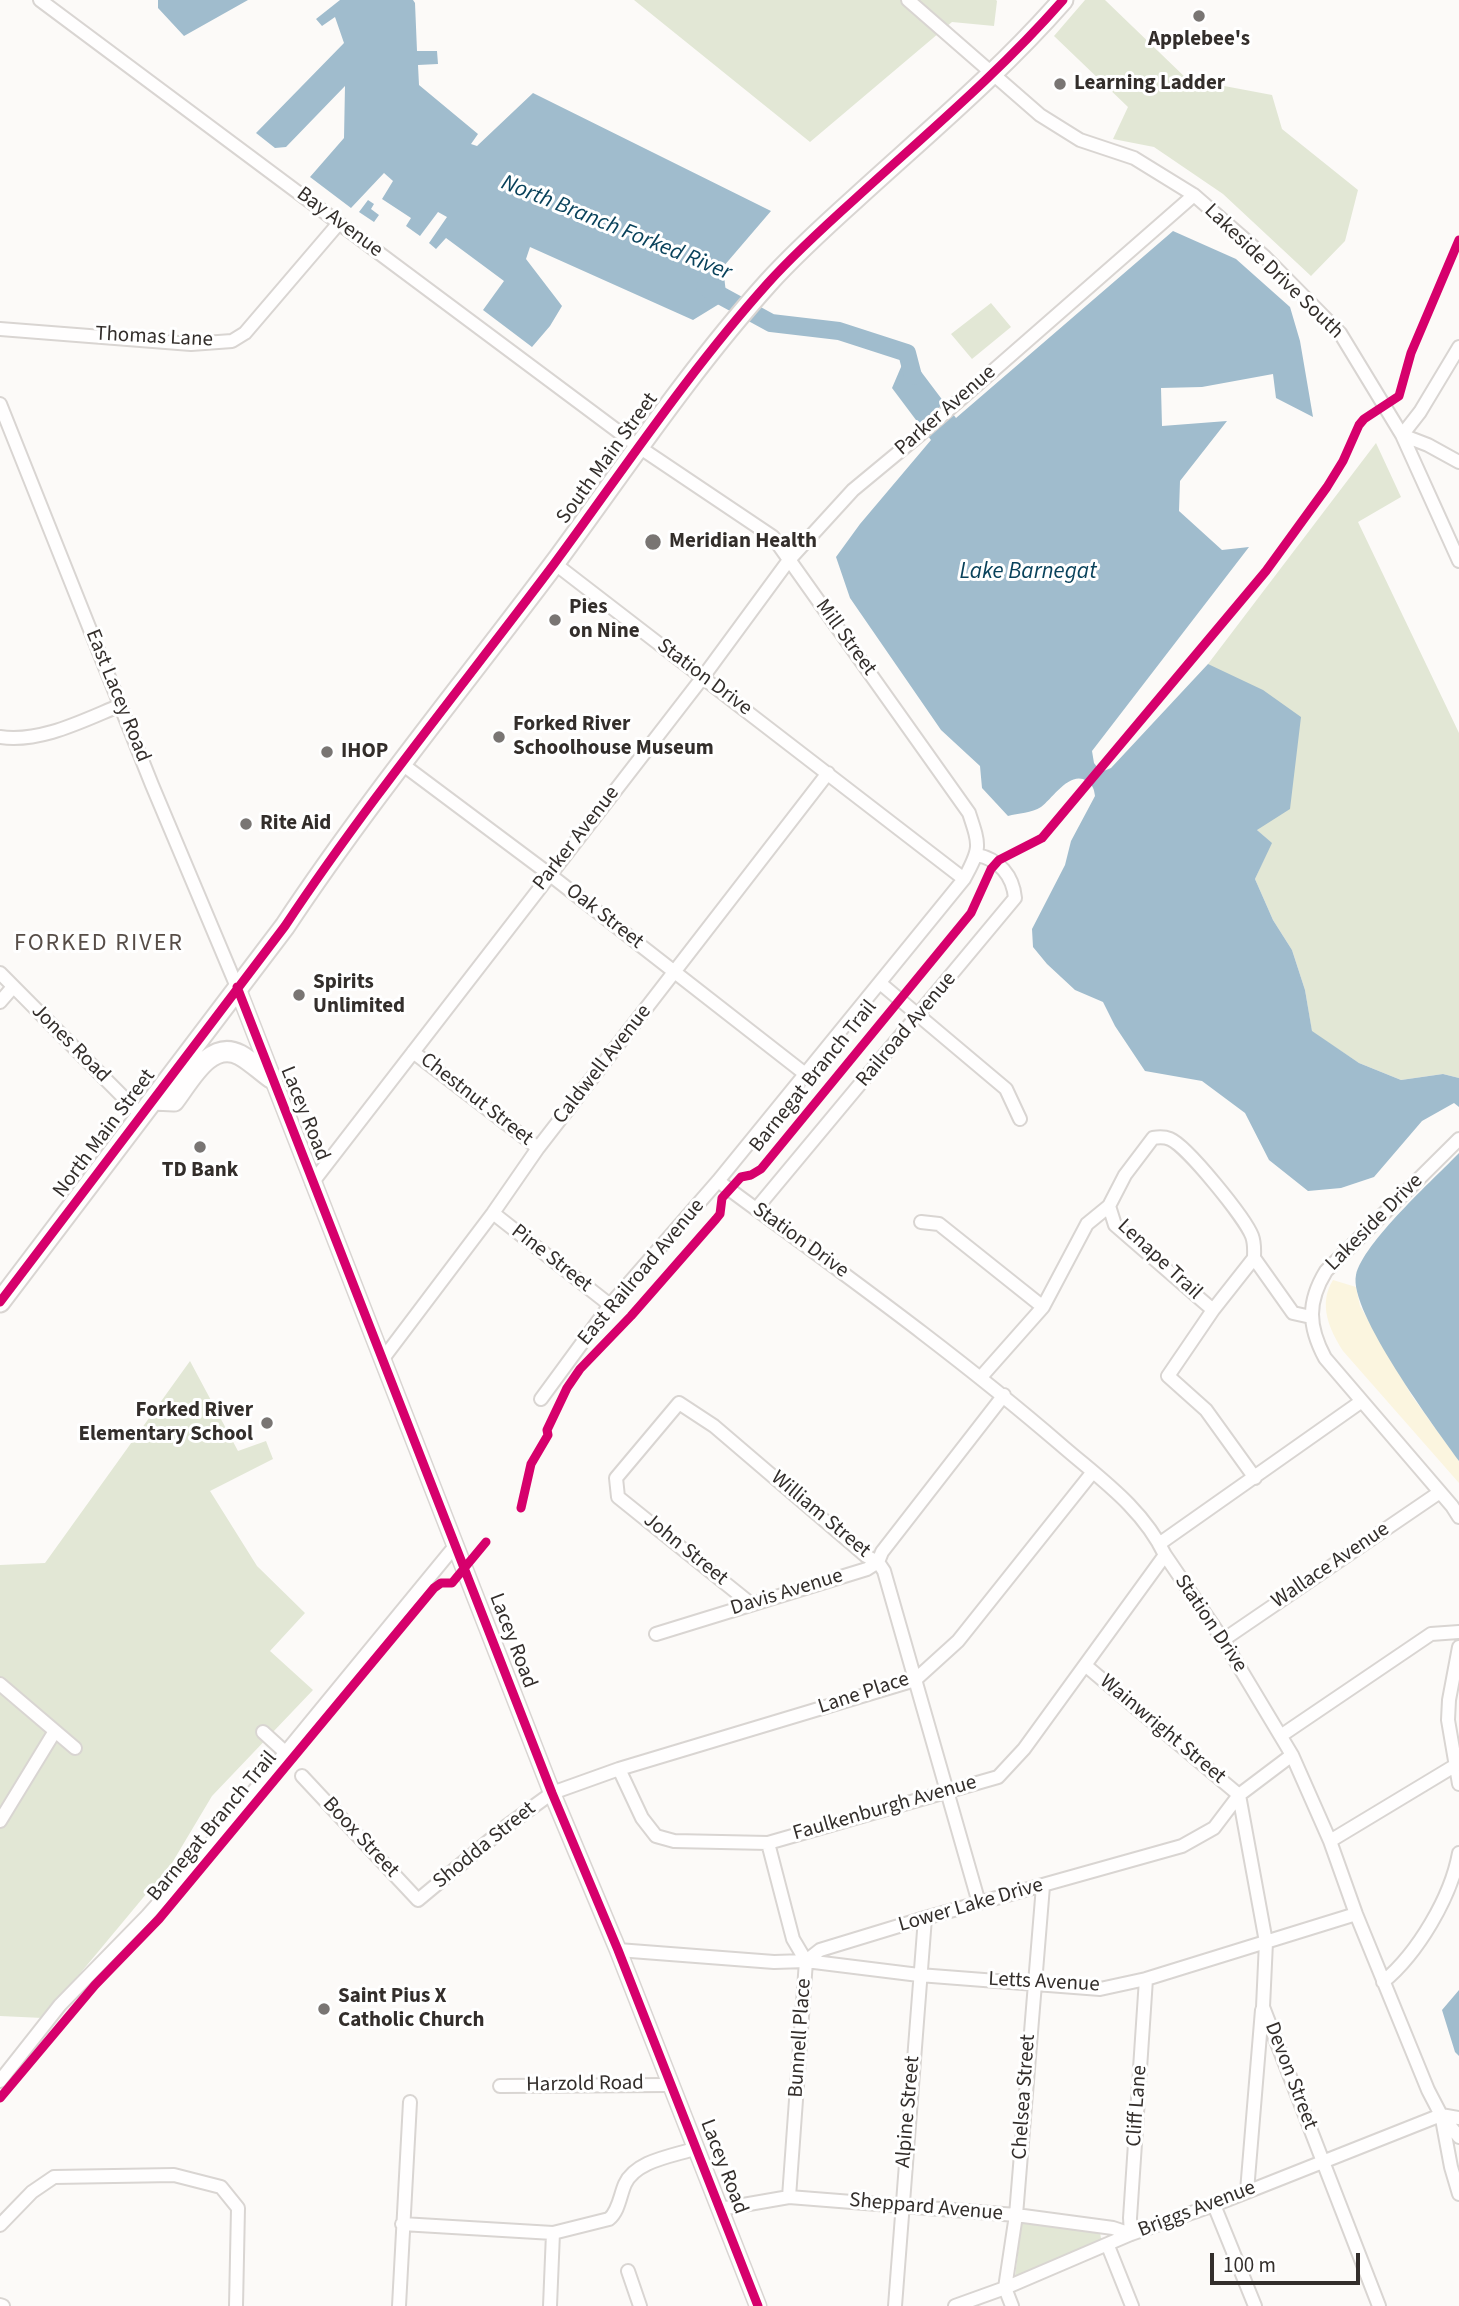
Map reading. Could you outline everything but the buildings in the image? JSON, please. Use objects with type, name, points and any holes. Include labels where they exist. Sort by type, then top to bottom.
[{"type":"highway","name":"South Main Street","points":[[236,987],[285,926],[323,869],[724,334],[755,298],[831,221],[992,73],[1063,0]]},
{"type":"highway","name":"North Main Street","points":[[0,1301],[236,987]]},
{"type":"highway","points":[[147,1108],[174,1101],[210,1056],[225,1051],[238,1054],[271,1078]]},
{"type":"main road","name":"Lacey Road","points":[[236,987],[552,1793],[618,1950],[758,2306]]},
{"type":"street","name":"Bay Avenue","points":[[40,0],[639,447]]},
{"type":"street","name":"Lakeside Drive South","points":[[908,0],[1040,115],[1080,139],[1134,158],[1194,195],[1265,257],[1340,333],[1402,435],[1459,561]]},
{"type":"street","name":"Parker Avenue","points":[[312,1183],[703,677],[789,560],[853,490],[951,408],[1194,195]]},
{"type":"street","name":"Thomas Lane","points":[[0,329],[191,344],[232,341],[245,333],[339,223]]},
{"type":"street","points":[[1459,346],[1420,412],[1402,435],[1459,462]]},
{"type":"street","name":"East Lacey Road","points":[[0,404],[236,987]]},
{"type":"street","name":"Mill Street","points":[[639,447],[773,537],[969,813],[978,841],[977,855]]},
{"type":"street","name":"Station Drive","points":[[554,563],[964,879]]},
{"type":"street","points":[[0,737],[11,739],[34,736],[61,729],[121,705]]},
{"type":"street","name":"Oak Street","points":[[402,764],[549,874],[804,1073]]},
{"type":"street","name":"Caldwell Avenue","points":[[382,1360],[538,1149],[828,773]]},
{"type":"street","points":[[719,1181],[964,879],[977,855]]},
{"type":"street","name":"Railroad Avenue","points":[[756,1209],[1015,898],[1014,888],[1006,873],[990,858],[977,855]]},
{"type":"street","name":"Jones Road","points":[[0,973],[147,1108]]},
{"type":"street","points":[[880,982],[1006,1089],[1020,1119]]},
{"type":"street","points":[[0,1002],[13,987]]},
{"type":"street","name":"Chestnut Street","points":[[413,1052],[538,1149]]},
{"type":"street","points":[[981,1377],[1043,1307],[1087,1224],[1109,1206],[1125,1175],[1153,1138],[1171,1139],[1183,1148],[1221,1192],[1251,1235],[1255,1246],[1254,1258],[1213,1310],[1168,1376],[1206,1410],[1255,1478]]},
{"type":"street","name":"Lakeside Drive","points":[[1311,1317],[1318,1285],[1326,1271],[1459,1139]]},
{"type":"street","name":"Station Drive","points":[[719,1181],[981,1377],[1127,1500],[1223,1640],[1282,1735],[1330,1841],[1383,1982],[1441,2115]]},
{"type":"street","name":"East Railroad Avenue","points":[[541,1399],[610,1305],[719,1181]]},
{"type":"street","name":"Lenape Trail","points":[[1109,1206],[1115,1225],[1213,1310]]},
{"type":"street","name":"Pine Street","points":[[493,1213],[610,1305]]},
{"type":"street","points":[[922,1222],[939,1224],[1043,1307]]},
{"type":"street","points":[[1254,1258],[1293,1313],[1311,1317],[1315,1339],[1325,1358],[1459,1517]]},
{"type":"street","points":[[878,1562],[882,1552],[1004,1395]]},
{"type":"street","name":"Faulkenburgh Avenue","points":[[618,1769],[642,1818],[656,1836],[674,1841],[768,1843],[998,1777],[1024,1749],[1085,1665],[1162,1550],[1255,1478],[1362,1401]]},
{"type":"street","name":"William Street","points":[[618,1497],[616,1478],[680,1403],[714,1426],[866,1556],[878,1562],[884,1570],[979,1903]]},
{"type":"street","name":"Lane Place","points":[[552,1793],[618,1769],[915,1680],[958,1641],[1093,1473]]},
{"type":"street","name":"Wallace Avenue","points":[[1223,1640],[1440,1492]]},
{"type":"street","name":"John Street","points":[[618,1497],[751,1604]]},
{"type":"street","points":[[0,2081],[60,2005],[147,1916],[286,1753],[456,1546]]},
{"type":"street","name":"Davis Avenue","points":[[656,1634],[867,1569],[878,1562]]},
{"type":"street","points":[[1282,1735],[1431,1634],[1459,1632]]},
{"type":"street","points":[[1459,1647],[1448,1720],[1459,1784]]},
{"type":"street","name":"Wainwright Street","points":[[1085,1665],[1239,1795]]},
{"type":"street","points":[[0,1704],[4,1688],[75,1748]]},
{"type":"street","points":[[0,1821],[55,1731]]},
{"type":"street","points":[[263,1731],[286,1753]]},
{"type":"street","name":"Lower Lake Drive","points":[[618,1950],[775,1962],[806,1961],[820,1950],[1182,1846],[1214,1828],[1239,1795],[1292,1755]]},
{"type":"street","points":[[1330,1841],[1456,1765]]},
{"type":"street","name":"Boox Street","points":[[302,1776],[418,1900]]},
{"type":"street","name":"Shodda Street","points":[[418,1900],[508,1825],[552,1793]]},
{"type":"street","name":"Devon Street","points":[[1239,1795],[1266,1941],[1263,2007],[1379,2306]]},
{"type":"street","name":"Bunnell Place","points":[[768,1843],[793,1939],[806,1961],[789,2197]]},
{"type":"street","points":[[1383,1982],[1398,1969],[1429,1925],[1457,1867],[1459,1853]]},
{"type":"street","name":"Chelsea Street","points":[[1012,2306],[1005,2288],[1016,2215],[1043,1886]]},
{"type":"street","name":"Letts Avenue","points":[[806,1961],[919,1975],[1100,1989],[1146,1979],[1356,1914]]},
{"type":"street","name":"Alpine Street","points":[[895,2306],[925,1918]]},
{"type":"street","name":"Cliff Lane","points":[[1132,2234],[1130,2218],[1146,1979]]},
{"type":"street","points":[[1247,2191],[1263,2007]]},
{"type":"street","name":"Harzold Road","points":[[500,2086],[670,2085]]},
{"type":"street","points":[[398,2306],[410,2102]]},
{"type":"street","points":[[1441,2115],[1459,2118]]},
{"type":"street","points":[[1441,2115],[1459,2137]]},
{"type":"street","points":[[1441,2115],[1459,2194]]},
{"type":"street","name":"Briggs Avenue","points":[[954,2306],[1441,2115]]},
{"type":"street","points":[[402,2224],[553,2233],[609,2219],[614,2215],[625,2183],[633,2172],[645,2164],[697,2148]]},
{"type":"street","points":[[0,2225],[33,2192],[54,2177],[174,2175],[221,2187],[238,2208],[236,2306]]},
{"type":"street","name":"Sheppard Avenue","points":[[720,2209],[789,2197],[1016,2215],[1113,2228],[1132,2234]]},
{"type":"street","points":[[1214,2204],[1255,2306]]},
{"type":"street","points":[[550,2306],[553,2233]]},
{"type":"street","points":[[1108,2246],[1132,2306]]},
{"type":"street","points":[[628,2271],[640,2306]]},
{"type":"green space","points":[[634,0],[997,1],[994,26],[952,22],[810,142]]},
{"type":"green space","points":[[1085,0],[1105,0],[1187,79],[1272,95],[1282,129],[1358,190],[1345,241],[1311,276],[1223,194],[1154,147],[1113,139],[1128,107],[1054,36]]},
{"type":"green space","points":[[991,303],[1011,327],[972,359],[951,334]]},
{"type":"green space","points":[[1376,443],[1401,497],[1358,522],[1459,733],[1459,1078],[1443,1074],[1401,1080],[1359,1063],[1312,1032],[1305,990],[1292,950],[1273,920],[1255,879],[1271,843],[1257,830],[1208,664]]},
{"type":"green space","points":[[190,1361],[238,1451],[266,1441],[273,1459],[210,1491],[257,1566],[305,1613],[270,1651],[313,1690],[212,1796],[172,1863],[43,2018],[0,2016],[0,1565],[45,1563]]},
{"type":"green space","points":[[1022,2222],[1100,2232],[1102,2245],[1015,2276]]},
{"type":"sand","points":[[1333,1280],[1356,1287],[1360,1306],[1412,1396],[1459,1461],[1459,1483],[1343,1351],[1327,1316],[1326,1298]]},
{"type":"water","points":[[158,0],[248,0],[184,36],[158,8]]},
{"type":"water","points":[[340,0],[413,0],[417,51],[437,51],[438,64],[418,65],[419,85],[478,134],[471,144],[477,146],[533,93],[771,211],[723,267],[726,293],[724,301],[693,320],[530,247],[526,259],[562,306],[550,326],[532,347],[483,310],[504,281],[446,238],[436,249],[429,243],[447,217],[438,212],[420,236],[406,226],[411,218],[382,199],[393,181],[384,173],[351,208],[310,177],[344,138],[345,86],[286,147],[275,148],[256,133],[344,43],[335,17],[322,26],[316,19]]},
{"type":"water","points":[[368,200],[374,204],[371,209],[379,215],[374,222],[359,212]]},
{"type":"water","name":"Lake Barnegat","points":[[1173,231],[1236,259],[1290,307],[1300,341],[1313,417],[1276,398],[1273,374],[1202,387],[1161,388],[1162,426],[1227,421],[1180,481],[1179,511],[1222,550],[1249,547],[1092,751],[1094,763],[1101,772],[1111,768],[1208,664],[1263,690],[1301,717],[1290,809],[1257,830],[1272,843],[1255,879],[1273,920],[1292,950],[1305,990],[1312,1031],[1359,1063],[1401,1080],[1443,1074],[1459,1078],[1459,1107],[1454,1103],[1422,1121],[1374,1177],[1341,1188],[1308,1191],[1269,1160],[1245,1113],[1202,1081],[1145,1071],[1115,1026],[1103,1002],[1075,990],[1033,947],[1032,929],[1065,865],[1071,841],[1095,796],[1093,787],[1087,781],[1074,779],[1062,786],[1041,807],[1008,816],[982,788],[980,766],[941,730],[850,598],[836,557],[860,524],[931,440],[892,388],[907,353],[956,418]]},
{"type":"water","points":[[1459,1153],[1459,1461],[1414,1398],[1379,1341],[1365,1315],[1357,1292],[1356,1275],[1361,1262],[1385,1229]]},
{"type":"water","points":[[1459,1990],[1459,2056],[1455,2052],[1442,2010]]},
{"type":"waterway","name":"North Branch Forked River","points":[[705,287],[771,323],[839,331],[907,353],[913,376]]},
{"type":"cycle path","points":[[0,1302],[285,926],[383,788],[739,316],[800,250],[988,77],[1063,0]]},
{"type":"cycle path","name":"Barnegat Branch Trail","points":[[521,1508],[531,1464],[548,1435],[547,1430],[567,1388],[580,1369],[631,1316],[716,1219],[720,1214],[722,1198],[741,1177],[761,1169],[971,913],[991,869],[999,860],[1042,838],[1266,571],[1327,487],[1364,419],[1399,396],[1411,353],[1459,240]]},
{"type":"cycle path","points":[[237,987],[552,1793],[618,1950],[758,2306]]},
{"type":"cycle path","name":"Barnegat Branch Trail","points":[[0,2098],[95,1985],[159,1919],[434,1588],[441,1583],[452,1583],[486,1542]]},
{"type":"place","name":"Applebee's","points":[[1199,16]]},
{"type":"place","name":"Learning Ladder","points":[[1060,84]]},
{"type":"place","name":"Meridian Health","points":[[653,542]]},
{"type":"place","name":"Pies on Nine","points":[[555,620]]},
{"type":"place","name":"Forked River Schoolhouse Museum","points":[[499,737]]},
{"type":"place","name":"IHOP","points":[[327,752]]},
{"type":"place","name":"Rite Aid","points":[[246,824]]},
{"type":"place","name":"Spirits Unlimited","points":[[299,995]]},
{"type":"place","name":"TD Bank","points":[[200,1147]]},
{"type":"place","name":"Forked River Elementary School","points":[[267,1423]]},
{"type":"place","name":"Saint Pius X Catholic Church","points":[[324,2009]]},
{"type":"district","name":"FORKED RIVER","points":[[99,945]]}]
